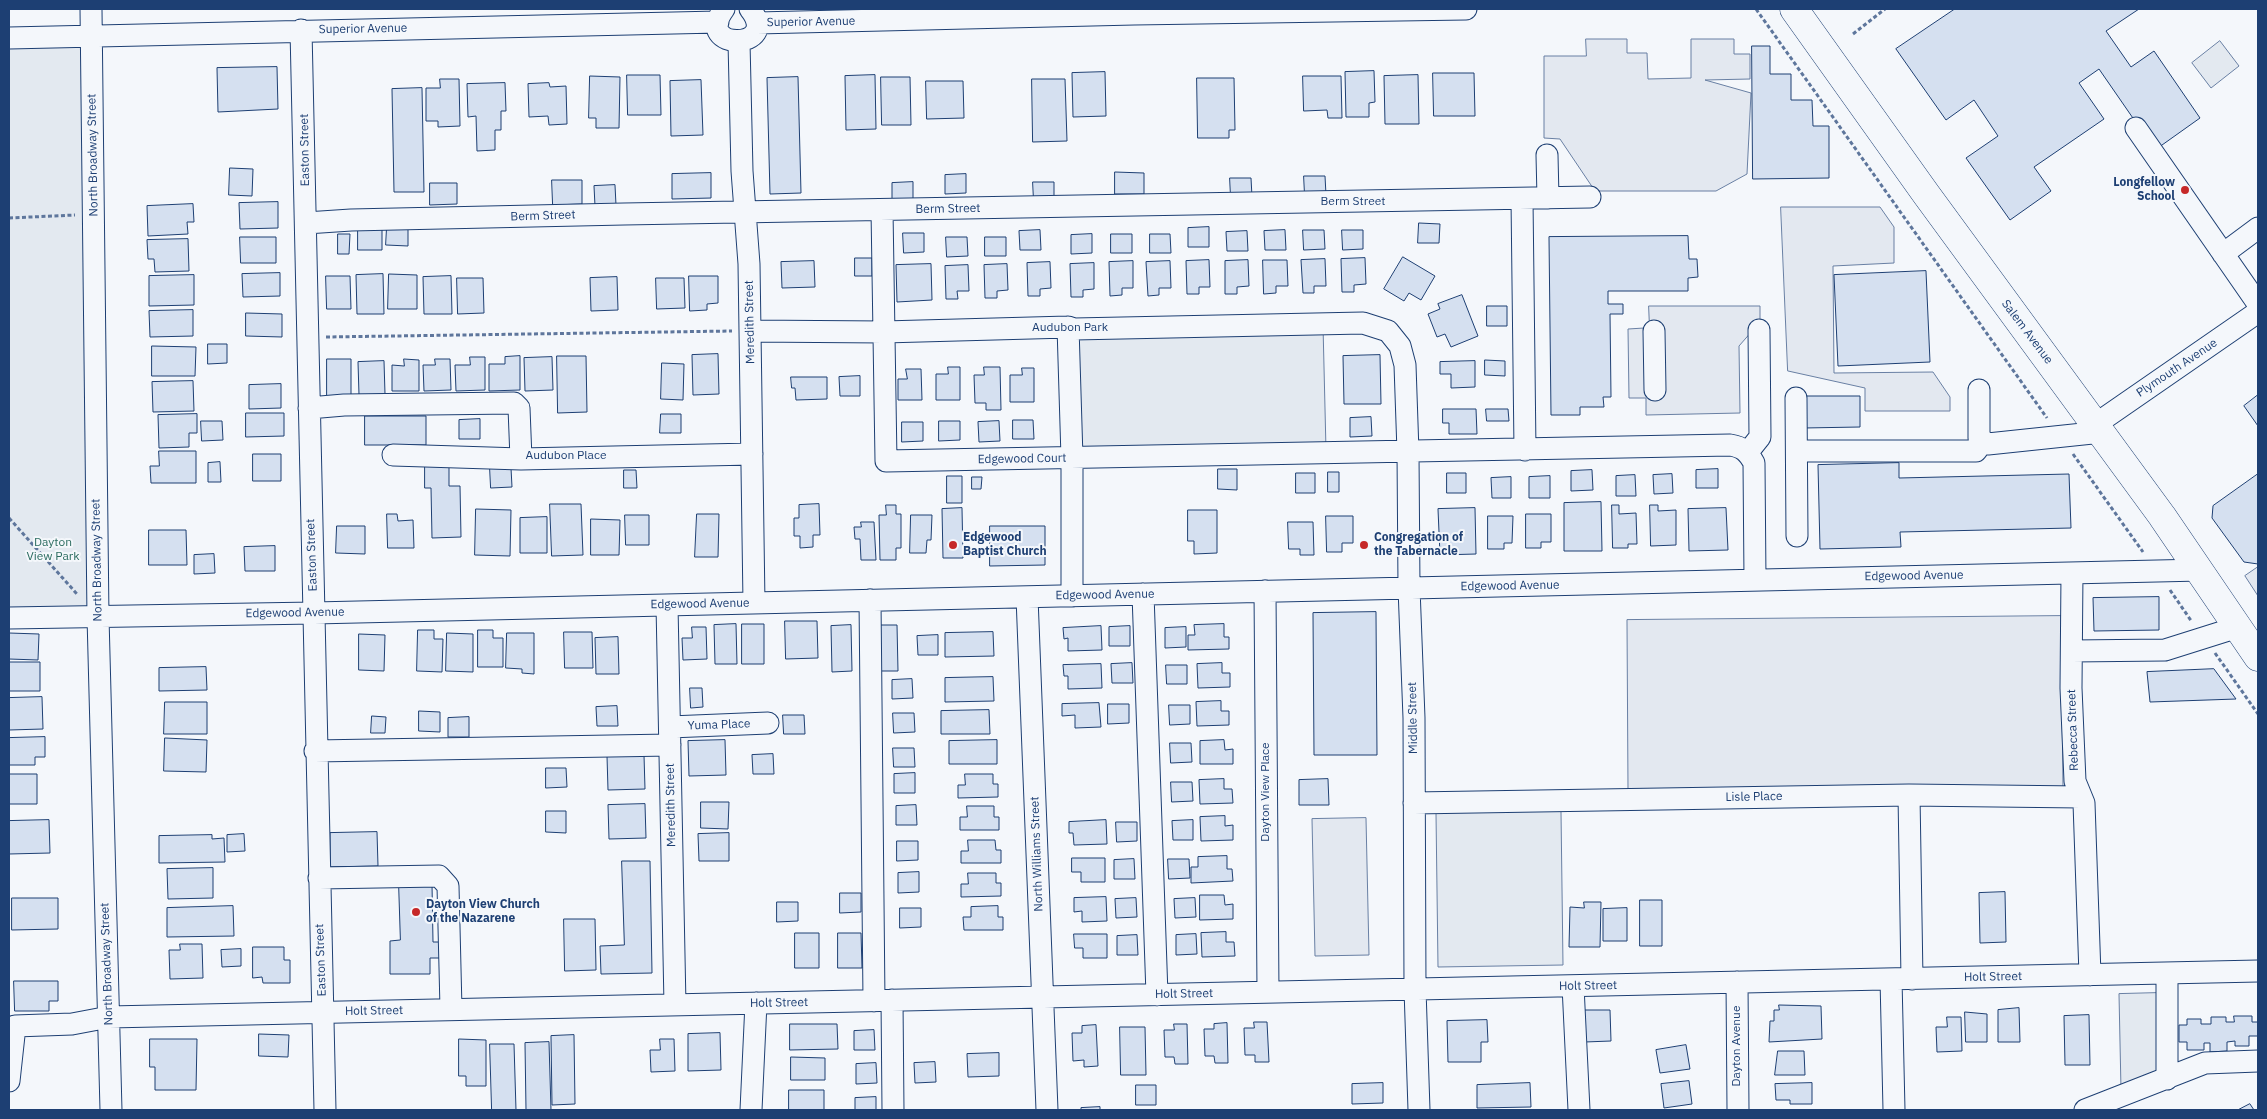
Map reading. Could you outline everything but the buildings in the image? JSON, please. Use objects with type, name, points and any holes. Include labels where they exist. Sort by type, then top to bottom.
[{"type":"main road","name":"Salem Avenue","points":[[1794,9],[1926,194],[2201,570],[2258,657]]},
{"type":"street","name":"North Broadway Street","points":[[91,9],[98,617],[111,1110]]},
{"type":"street","name":"Superior Avenue","points":[[754,16],[1466,9]]},
{"type":"street","name":"Superior Avenue","points":[[9,38],[92,37],[722,15]]},
{"type":"street","points":[[722,15],[719,30],[724,37],[731,41],[739,42],[748,39],[755,32],[754,16]]},
{"type":"street","name":"Easton Street","points":[[301,30],[325,1110]]},
{"type":"street","name":"Meredith Street","points":[[739,42],[742,171],[749,264],[754,603]]},
{"type":"street","points":[[2136,128],[2258,304]]},
{"type":"street","points":[[1547,155],[1548,198]]},
{"type":"street","name":"Berm Street","points":[[306,223],[351,220],[1590,197]]},
{"type":"street","points":[[1522,198],[1526,450]]},
{"type":"street","name":"Edgewood Court","points":[[882,210],[886,461],[1730,445],[1739,446],[1748,452]]},
{"type":"street","points":[[2223,254],[2258,228]]},
{"type":"street","name":"Plymouth Avenue","points":[[2099,428],[2258,312]]},
{"type":"street","name":"Audubon Park","points":[[750,331],[884,332],[1068,327],[1074,329],[1363,323],[1388,331]]},
{"type":"street","points":[[1068,327],[1072,458],[1072,596]]},
{"type":"street","points":[[1755,580],[1754,463],[1748,452],[1760,437],[1759,330]]},
{"type":"street","name":"Middle Street","points":[[1388,331],[1400,346],[1405,365],[1414,803],[1415,989],[1419,1110]]},
{"type":"street","points":[[1654,331],[1655,390]]},
{"type":"street","points":[[1979,390],[1979,438],[1982,442],[1988,444],[2061,437],[2099,428]]},
{"type":"street","points":[[1796,398],[1797,536]]},
{"type":"street","name":"Audubon Place","points":[[308,408],[344,405],[514,403],[519,408],[521,458],[752,454]]},
{"type":"street","points":[[1797,452],[1976,450],[1982,442]]},
{"type":"street","points":[[393,455],[521,458]]},
{"type":"street","name":"Edgewood Avenue","points":[[9,618],[314,613],[2201,570]]},
{"type":"street","name":"Rebecca Street","points":[[2072,573],[2075,781],[2084,803],[2090,975]]},
{"type":"street","name":"Dayton View Place","points":[[1265,591],[1268,992]]},
{"type":"street","points":[[1143,594],[1157,995]]},
{"type":"street","name":"North Williams Street","points":[[1027,597],[1047,1110]]},
{"type":"street","points":[[870,600],[883,1000],[893,1110]]},
{"type":"street","name":"Meredith Street","points":[[667,605],[675,1005]]},
{"type":"street","points":[[2072,651],[2165,650],[2238,627]]},
{"type":"street","name":"Yuma Place","points":[[316,751],[670,736],[768,723]]},
{"type":"street","points":[[1909,794],[1912,979]]},
{"type":"street","name":"Lisle Place","points":[[1414,803],[1909,794],[2081,797]]},
{"type":"street","points":[[319,878],[439,876],[448,886],[450,1010]]},
{"type":"street","name":"Holt Street","points":[[9,1081],[16,1026],[72,1024],[109,1017],[2258,971]]},
{"type":"street","points":[[2167,973],[2167,1079]]},
{"type":"street","points":[[1890,979],[1894,1110]]},
{"type":"street","name":"Dayton Avenue","points":[[1737,982],[1738,1110]]},
{"type":"street","points":[[1573,986],[1579,1110]]},
{"type":"street","points":[[751,1110],[756,1003]]},
{"type":"street","points":[[2085,1110],[2205,1063],[2258,1060]]},
{"type":"path","points":[[1756,9],[2149,560]]},
{"type":"path","points":[[1853,34],[1885,9]]},
{"type":"path","points":[[9,218],[34,219],[93,214]]},
{"type":"path","points":[[308,337],[750,331]]},
{"type":"path","points":[[9,518],[98,617]]},
{"type":"path","points":[[2166,584],[2194,624]]},
{"type":"path","points":[[2211,648],[2258,714]]},
{"type":"green space","name":"Dayton View Park","points":[[92,37],[98,617],[9,618],[9,38]]},
{"type":"green space","points":[[2220,41],[2239,66],[2211,88],[2192,63]]},
{"type":"green space","points":[[1323,325],[1326,450],[1076,455],[1074,329]]},
{"type":"green space","points":[[1561,811],[1563,965],[1438,967],[1436,813]]},
{"type":"green space","points":[[2158,993],[2161,1076],[2121,1090],[2119,994]]},
{"type":"shaded area","points":[[1586,39],[1627,39],[1627,53],[1647,53],[1648,79],[1691,78],[1691,39],[1734,39],[1734,54],[1750,54],[1750,79],[1705,80],[1751,93],[1747,174],[1716,191],[1595,191],[1560,139],[1544,138],[1544,56],[1586,56]]},
{"type":"shaded area","points":[[1781,207],[1880,207],[1894,227],[1894,263],[1833,266],[1834,373],[1933,372],[1950,397],[1950,411],[1865,411],[1865,388],[1788,371]]},
{"type":"shaded area","points":[[1649,306],[1760,306],[1760,322],[1739,346],[1740,413],[1646,415],[1646,398],[1629,398],[1628,329],[1644,328],[1649,322]]},
{"type":"shaded area","points":[[2258,567],[2258,596],[2245,576]]},
{"type":"shaded area","points":[[2061,616],[2063,787],[1628,790],[1627,620]]},
{"type":"shaded area","points":[[1366,818],[1369,955],[1315,956],[1312,819]]},
{"type":"place","name":"Longfellow School","points":[[2185,190]]},
{"type":"place","name":"Edgewood Baptist Church","points":[[953,545]]},
{"type":"place","name":"Congregation of the Tabernacle","points":[[1364,545]]},
{"type":"place","name":"Dayton View Church of the Nazarene","points":[[416,912]]}]
